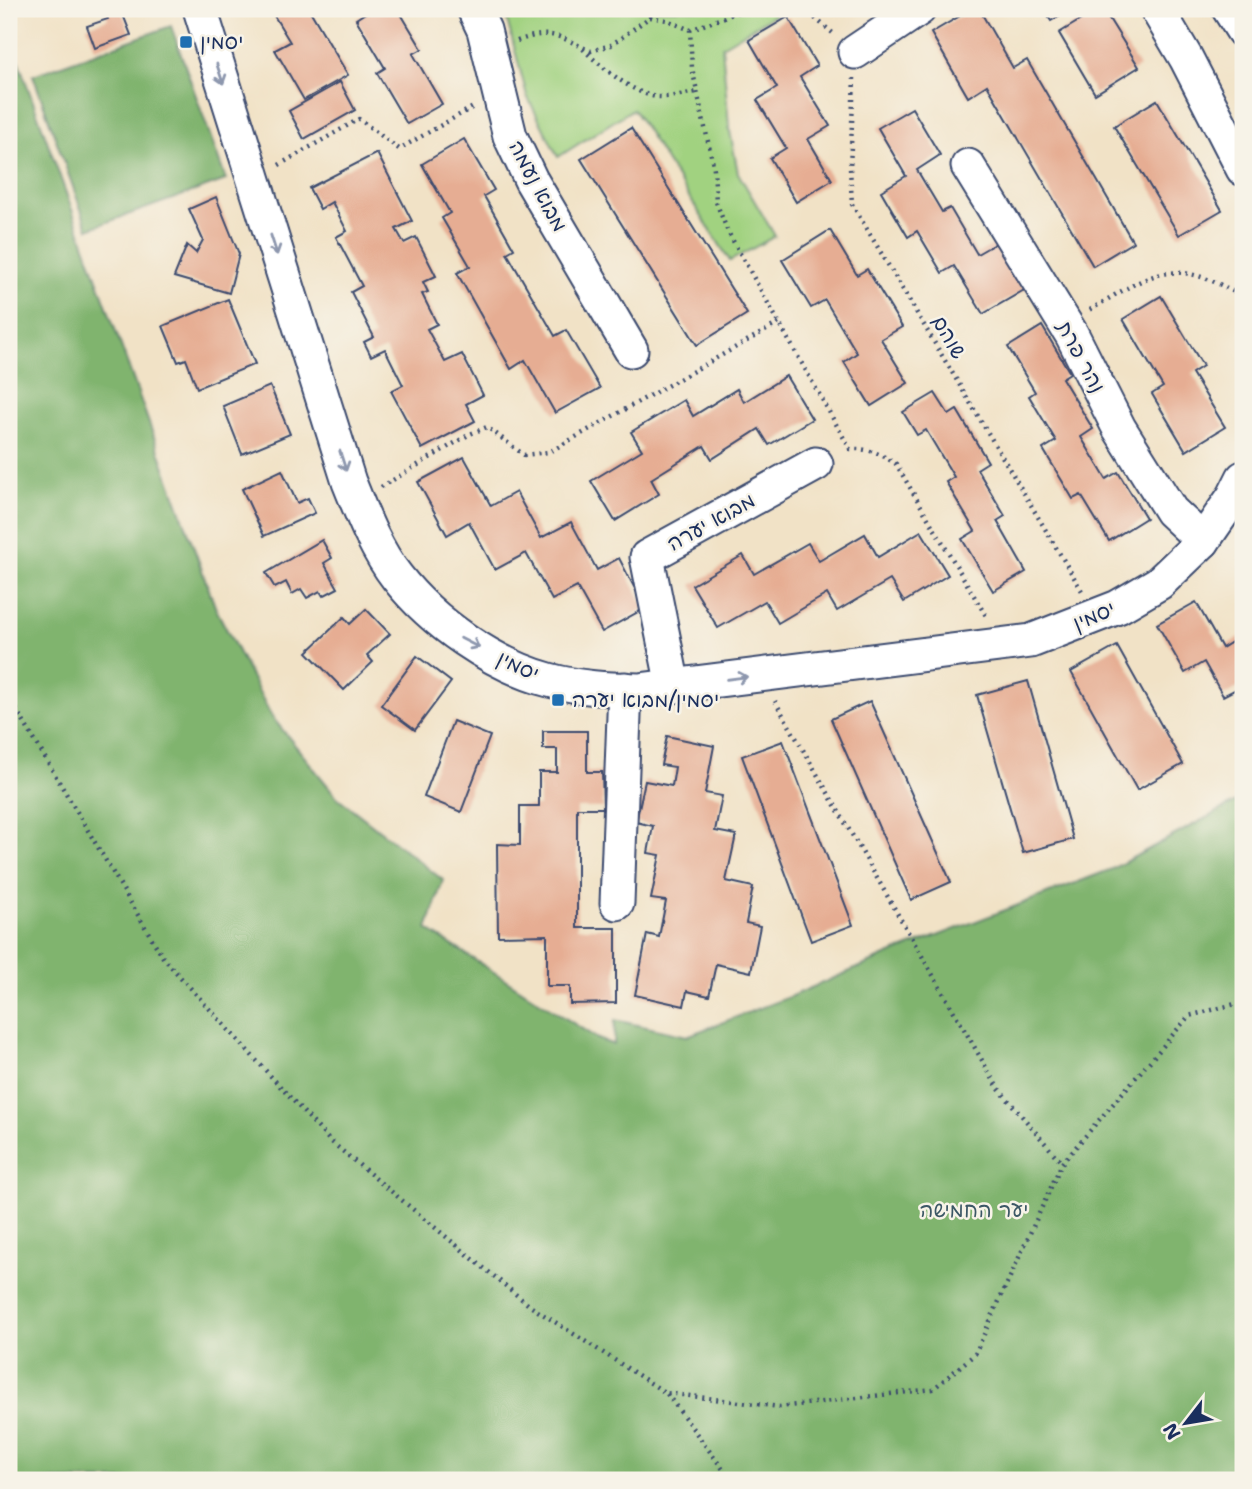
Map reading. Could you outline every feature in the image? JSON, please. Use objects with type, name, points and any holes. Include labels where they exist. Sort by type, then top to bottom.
[{"type":"street","name":"יסמין","points":[[200,9],[357,501],[370,533],[396,576],[459,638],[511,665],[548,680],[625,689],[673,686],[1031,641],[1118,607],[1159,583],[1203,541],[1243,478]]},
{"type":"street","name":"מבוא נעמה","points":[[474,9],[484,30],[510,136],[531,180],[632,350]]},
{"type":"street","points":[[855,52],[919,9]]},
{"type":"street","points":[[1157,9],[1186,58],[1243,169]]},
{"type":"street","points":[[1229,9],[1243,31]]},
{"type":"street","name":"נהר פרת","points":[[968,166],[1065,325],[1118,428],[1171,511],[1203,541]]},
{"type":"street","name":"מבוא יערה","points":[[673,686],[647,557],[816,464]]},
{"type":"street","points":[[617,902],[625,689]]},
{"type":"path","points":[[650,9],[650,17]]},
{"type":"path","points":[[489,51],[535,34],[557,34],[591,51],[611,45],[650,17],[667,20],[690,30],[746,9]]},
{"type":"path","points":[[804,9],[855,52]]},
{"type":"path","points":[[690,30],[692,68],[714,169],[716,202],[728,232],[850,449],[863,448],[879,453],[896,464],[1002,644]]},
{"type":"path","points":[[579,46],[601,67],[630,86],[657,97],[698,92]]},
{"type":"path","name":"שוהם","points":[[855,52],[850,168],[852,204],[1097,616]]},
{"type":"path","points":[[254,179],[359,119],[399,149],[499,92]]},
{"type":"path","points":[[1065,325],[1135,282],[1154,274],[1184,273],[1213,279],[1243,297]]},
{"type":"path","points":[[357,501],[470,434],[487,427],[524,456],[549,452],[779,323]]},
{"type":"path","points":[[760,675],[998,1088],[1062,1163]]},
{"type":"path","points":[[9,697],[164,959],[329,1140],[530,1306],[666,1393],[731,1480]]},
{"type":"path","points":[[666,1393],[780,1407],[933,1389],[975,1354],[1062,1163],[1189,1016],[1243,1002]]},
{"type":"green space","points":[[516,9],[784,9],[722,46],[729,126],[738,173],[775,236],[730,261],[633,109],[558,157],[527,96],[506,16]]},
{"type":"green space","points":[[171,26],[226,180],[88,229],[33,75]]},
{"type":"green space","name":"יער החמישה","points":[[9,35],[216,609],[272,717],[337,797],[443,880],[427,929],[598,1039],[614,1045],[615,1020],[687,1036],[1112,869],[1243,798],[1243,1480],[9,1480]]},
{"type":"building","points":[[104,9],[130,9],[122,12],[131,35],[95,48],[87,26],[108,19]]},
{"type":"building","points":[[270,9],[309,9],[348,75],[304,100],[275,50],[290,42]]},
{"type":"building","points":[[366,9],[398,9],[422,49],[413,54],[442,104],[407,124],[377,73],[385,68],[356,19],[368,11]]},
{"type":"building","points":[[972,9],[979,9],[1013,68],[1027,60],[1133,242],[1093,266],[987,85],[968,97],[931,33]]},
{"type":"building","points":[[1043,9],[1071,9],[1051,21]]},
{"type":"building","points":[[1103,9],[1139,67],[1095,94],[1059,33]]},
{"type":"building","points":[[788,17],[817,66],[800,77],[830,126],[808,139],[832,180],[796,202],[770,158],[786,148],[757,100],[777,88],[749,40]]},
{"type":"building","points":[[340,82],[355,110],[304,139],[289,111]]},
{"type":"building","points":[[1157,100],[1222,210],[1179,235],[1114,126]]},
{"type":"building","points":[[912,108],[940,155],[917,170],[942,212],[950,208],[977,254],[998,242],[1026,289],[983,314],[954,266],[942,273],[917,231],[908,237],[881,191],[906,176],[878,128]]},
{"type":"building","points":[[631,128],[747,314],[697,345],[581,159]]},
{"type":"building","points":[[464,139],[494,190],[484,196],[514,249],[507,253],[555,336],[566,330],[600,388],[555,413],[525,360],[511,369],[457,273],[470,266],[442,218],[450,213],[422,164]]},
{"type":"building","points":[[377,153],[412,221],[396,229],[404,243],[416,237],[436,276],[423,282],[428,292],[422,294],[437,324],[427,329],[445,362],[462,354],[483,395],[466,404],[475,421],[422,449],[391,391],[403,385],[385,349],[371,356],[364,342],[374,337],[351,292],[362,286],[336,237],[347,231],[332,202],[320,209],[309,188]]},
{"type":"building","points":[[216,197],[239,254],[229,293],[174,277],[187,245],[196,253],[203,240],[189,209]]},
{"type":"building","points":[[830,230],[857,275],[867,269],[902,327],[881,339],[908,383],[871,406],[844,362],[857,353],[825,300],[811,308],[782,260]]},
{"type":"building","points":[[1161,296],[1203,366],[1192,373],[1225,427],[1186,451],[1152,394],[1163,387],[1123,319]]},
{"type":"building","points":[[228,299],[255,364],[197,388],[186,359],[178,362],[163,326]]},
{"type":"building","points":[[1042,326],[1070,373],[1062,378],[1093,429],[1081,437],[1106,479],[1118,472],[1146,518],[1109,541],[1081,495],[1073,499],[1043,449],[1056,441],[1029,396],[1035,392],[1008,347]]},
{"type":"building","points":[[786,376],[812,419],[769,445],[759,429],[712,459],[704,446],[651,479],[659,494],[615,521],[591,481],[642,450],[631,432],[684,400],[693,416],[737,389],[744,402]]},
{"type":"building","points":[[270,386],[290,434],[242,454],[223,406]]},
{"type":"building","points":[[935,393],[949,415],[957,410],[988,462],[977,469],[1005,516],[997,521],[1026,572],[993,591],[962,539],[975,531],[946,482],[954,477],[926,430],[917,435],[903,412]]},
{"type":"building","points":[[464,457],[491,506],[516,492],[541,538],[571,522],[597,570],[619,558],[645,608],[602,632],[577,587],[552,600],[526,553],[495,570],[469,522],[447,535],[418,482]]},
{"type":"building","points":[[282,470],[297,503],[308,498],[315,513],[264,536],[242,489]]},
{"type":"building","points":[[921,531],[948,575],[904,602],[890,580],[837,611],[827,594],[778,623],[765,601],[718,628],[692,585],[743,555],[754,574],[808,543],[819,561],[865,534],[878,557]]},
{"type":"building","points":[[322,540],[332,558],[324,563],[338,588],[323,596],[320,591],[307,598],[301,589],[292,594],[286,582],[275,588],[266,573]]},
{"type":"building","points":[[1196,602],[1222,648],[1240,637],[1243,643],[1243,697],[1238,688],[1223,696],[1204,662],[1185,673],[1157,624]]},
{"type":"building","points":[[366,609],[390,634],[367,655],[373,662],[344,690],[307,652],[344,617],[350,624]]},
{"type":"building","points":[[1117,646],[1183,764],[1137,790],[1071,672]]},
{"type":"building","points":[[417,656],[451,682],[415,730],[381,705]]},
{"type":"building","points":[[1028,681],[1073,839],[1023,853],[977,695]]},
{"type":"building","points":[[870,701],[951,882],[911,900],[831,719]]},
{"type":"building","points":[[453,721],[490,736],[461,812],[424,797]]},
{"type":"building","points":[[543,731],[587,731],[587,772],[602,772],[603,808],[577,808],[577,928],[616,928],[616,1003],[570,1004],[570,986],[547,986],[547,935],[498,936],[497,844],[520,845],[520,806],[539,806],[539,772],[557,772],[557,749],[543,749]]},
{"type":"building","points":[[667,736],[714,746],[705,793],[722,796],[715,831],[736,835],[726,881],[753,887],[746,923],[760,926],[751,972],[716,964],[709,996],[687,991],[684,1006],[635,995],[647,934],[659,937],[666,901],[651,899],[660,855],[648,853],[653,826],[636,822],[645,781],[672,786],[675,767],[661,765]]},
{"type":"building","points":[[783,741],[853,925],[811,941],[742,756]]},
{"type":"place","name":"יסמין","points":[[186,42]]},
{"type":"place","name":"יסמין/מבוא יערה","points":[[558,700]]}]
